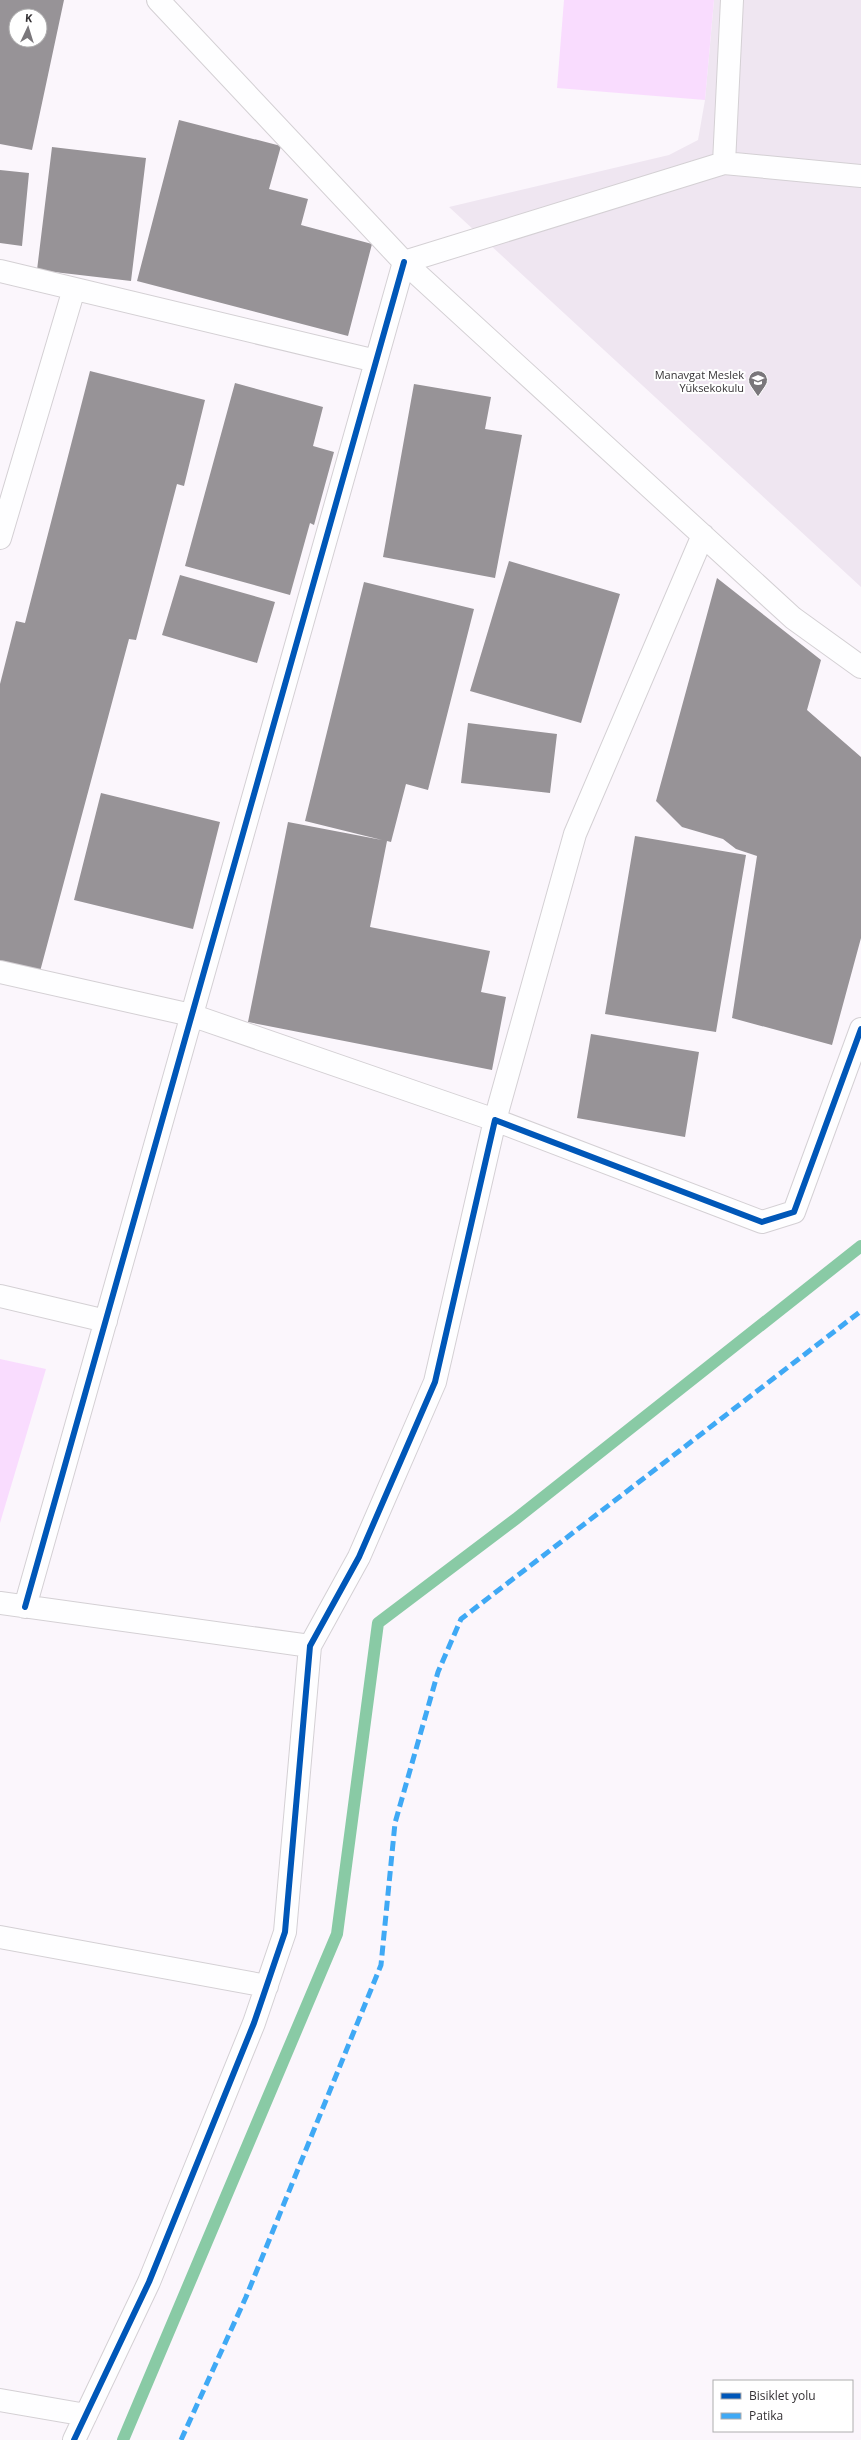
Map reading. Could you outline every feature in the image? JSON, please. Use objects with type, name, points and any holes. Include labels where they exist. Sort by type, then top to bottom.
[{"type":"street","points":[[724,163],[732,0]]},
{"type":"street","points":[[160,1],[404,262],[793,618],[861,667]]},
{"type":"street","points":[[404,262],[724,163],[861,176]]},
{"type":"street","points":[[25,1607],[404,262]]},
{"type":"street","points":[[0,271],[376,361]]},
{"type":"street","points":[[0,538],[74,289]]},
{"type":"street","points":[[74,2440],[149,2282],[254,2022],[285,1932],[310,1646],[359,1557],[435,1382],[495,1120],[575,834],[703,535]]},
{"type":"street","points":[[0,972],[191,1015],[495,1120],[762,1222],[794,1212],[861,1029]]},
{"type":"street","points":[[0,1296],[106,1321]]},
{"type":"street","points":[[0,1603],[310,1646]]},
{"type":"street","points":[[0,1937],[267,1986]]},
{"type":"street","points":[[0,2400],[86,2415]]},
{"type":"shaded area","points":[[564,0],[714,0],[705,100],[557,88]]},
{"type":"shaded area","name":"Manavgat Meslek Yüksekokulu","points":[[714,0],[861,0],[861,587],[449,207],[669,155],[698,140],[705,100]]},
{"type":"shaded area","points":[[0,1359],[46,1369],[0,1523]]},
{"type":"building","points":[[0,0],[64,0],[32,150],[0,144]]},
{"type":"building","points":[[179,120],[281,146],[269,189],[308,199],[301,225],[372,244],[348,336],[137,281]]},
{"type":"building","points":[[52,147],[146,158],[131,281],[37,270]]},
{"type":"building","points":[[0,170],[29,173],[22,246],[0,243]]},
{"type":"building","points":[[90,371],[205,400],[184,486],[177,484],[136,640],[129,639],[38,979],[0,969],[0,684],[16,621],[25,623]]},
{"type":"building","points":[[235,383],[323,407],[313,446],[334,452],[314,525],[310,523],[290,595],[185,566]]},
{"type":"building","points":[[414,384],[491,397],[485,429],[522,435],[495,578],[383,557]]},
{"type":"building","points":[[509,561],[620,594],[581,723],[470,691]]},
{"type":"building","points":[[180,575],[275,602],[257,663],[162,635]]},
{"type":"building","points":[[717,578],[821,660],[807,710],[861,757],[861,938],[832,1045],[732,1018],[757,856],[736,849],[723,839],[682,827],[656,801]]},
{"type":"building","points":[[364,582],[474,609],[428,790],[406,784],[391,842],[387,841],[370,927],[490,951],[481,992],[506,997],[492,1070],[248,1022],[288,822],[382,840],[305,821]]},
{"type":"building","points":[[468,723],[557,734],[550,793],[461,783]]},
{"type":"building","points":[[101,793],[220,822],[193,929],[74,900]]},
{"type":"building","points":[[635,836],[746,855],[716,1032],[605,1014]]},
{"type":"building","points":[[591,1034],[699,1052],[685,1137],[577,1118]]},
{"type":"waterway","points":[[123,2440],[337,1934],[378,1623],[517,1518],[861,1246]]},
{"type":"marked path","points":[[181,2440],[246,2297],[381,1965],[395,1823],[438,1672],[461,1619],[861,1311]]},
{"type":"cycle path","points":[[25,1607],[404,262]]},
{"type":"cycle path","points":[[74,2440],[149,2282],[254,2023],[285,1932],[310,1646],[359,1557],[435,1382],[495,1120],[762,1222],[794,1212],[861,1029]]},
{"type":"place","name":"Manavgat Meslek Yüksekokulu","points":[[758,397]]}]
